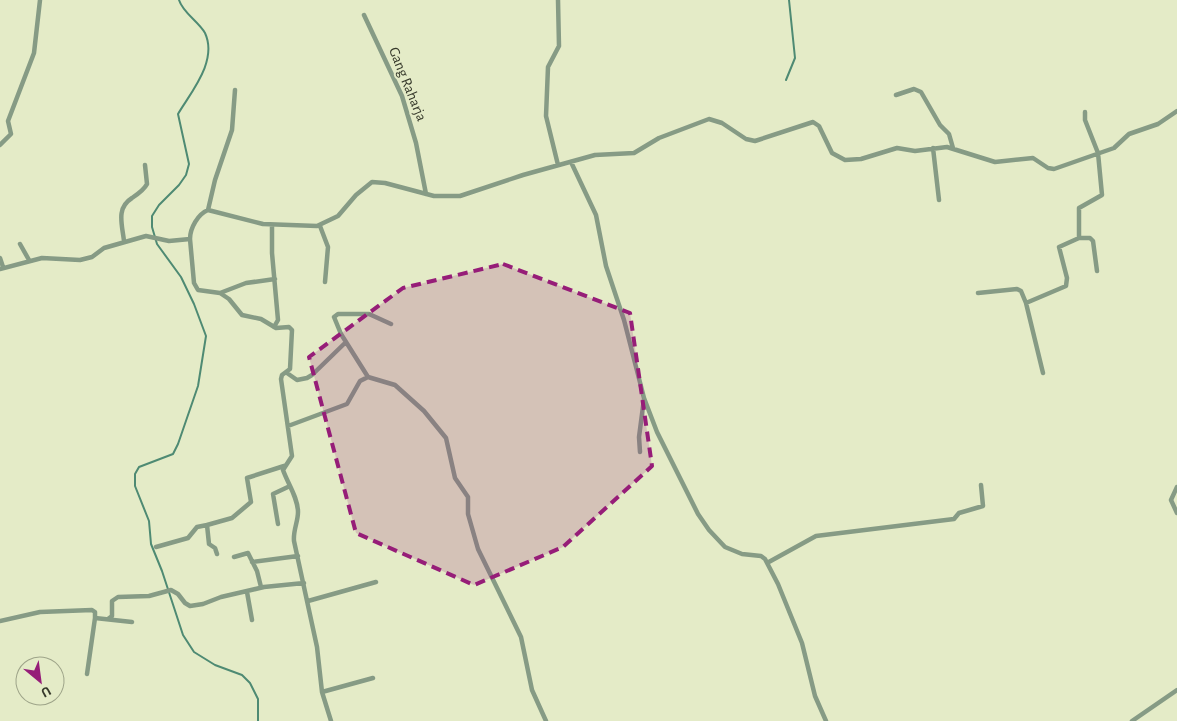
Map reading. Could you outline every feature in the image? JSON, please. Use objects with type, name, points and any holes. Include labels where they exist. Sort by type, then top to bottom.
[{"type":"street","points":[[0,145],[11,134],[8,121],[34,53],[40,0]]},
{"type":"street","points":[[558,0],[559,46],[548,67],[546,116],[558,165]]},
{"type":"street","name":"Gang Raharja","points":[[364,14],[402,96],[416,143],[426,194]]},
{"type":"street","points":[[896,95],[914,89],[921,92],[940,125],[949,134],[953,148]]},
{"type":"street","points":[[235,90],[232,130],[215,180],[208,210],[198,218],[191,230],[190,239],[196,288],[202,292],[220,293],[246,283],[275,279]]},
{"type":"street","points":[[208,210],[272,225],[320,226],[338,216],[356,195],[372,182],[385,183],[448,198],[460,196],[558,165],[603,154],[634,153],[660,138],[709,119],[722,123],[746,139],[755,141],[813,122],[818,126],[830,150],[845,160],[861,159],[897,148],[915,151],[932,148],[953,148],[995,162],[1032,158],[1051,169],[1114,148],[1129,134],[1158,124],[1177,111]]},
{"type":"street","points":[[1079,238],[1078,208],[1102,195],[1098,153],[1085,120],[1085,112]]},
{"type":"street","points":[[932,148],[940,200]]},
{"type":"street","points":[[571,162],[596,215],[606,266],[624,320],[644,398],[666,450],[698,514],[709,530],[726,547],[742,554],[762,556],[767,562],[802,643],[814,691],[826,721]]},
{"type":"street","points":[[124,241],[121,209],[123,204],[142,191],[147,184],[145,165]]},
{"type":"street","points":[[272,225],[278,320],[274,327]]},
{"type":"street","points":[[320,226],[328,246],[325,282]]},
{"type":"street","points":[[0,258],[2,268],[42,258],[80,260],[92,257],[104,248],[146,236],[169,241],[190,239]]},
{"type":"street","points":[[1026,302],[1066,286],[1067,278],[1058,248],[1079,238],[1090,238],[1093,241],[1097,271]]},
{"type":"street","points":[[20,244],[29,260]]},
{"type":"street","points":[[978,293],[1017,289],[1021,292],[1026,302],[1043,373]]},
{"type":"street","points":[[156,547],[181,542],[188,538],[198,527],[232,518],[252,502],[247,478],[284,466],[292,456],[281,378],[291,366],[292,330],[289,327],[274,327],[261,319],[239,314],[229,300],[220,293]]},
{"type":"street","points":[[391,324],[368,314],[336,315],[334,322],[368,377],[395,385],[424,411],[446,438],[456,478],[468,497],[468,514],[478,549],[521,637],[532,690],[546,721]]},
{"type":"street","points":[[287,373],[297,380],[307,378],[346,342]]},
{"type":"street","points":[[288,426],[350,402],[360,381],[368,377]]},
{"type":"street","points":[[640,452],[640,421],[644,398]]},
{"type":"street","points":[[284,466],[283,470],[298,511],[293,528],[317,647],[322,692],[331,721]]},
{"type":"street","points":[[767,562],[816,536],[954,519],[959,513],[983,506],[981,485]]},
{"type":"street","points":[[278,524],[273,494],[290,486]]},
{"type":"street","points":[[1177,487],[1171,500],[1177,513]]},
{"type":"street","points":[[207,526],[209,544],[215,548],[217,554]]},
{"type":"street","points":[[234,557],[247,552],[257,571],[261,587]]},
{"type":"street","points":[[252,562],[298,556]]},
{"type":"street","points":[[308,602],[376,582]]},
{"type":"street","points":[[108,619],[112,616],[112,601],[118,596],[149,596],[171,590],[190,606],[204,604],[221,597],[261,587],[304,583]]},
{"type":"street","points":[[247,592],[252,620]]},
{"type":"street","points":[[0,621],[35,613],[76,610],[94,611],[95,618],[87,674]]},
{"type":"street","points":[[95,618],[132,622]]},
{"type":"street","points":[[322,692],[373,678]]},
{"type":"street","points":[[1132,721],[1177,690]]},
{"type":"highlighted area","points":[[503,264],[630,313],[652,466],[563,547],[474,585],[356,533],[309,357],[403,288]]},
{"type":"waterway","points":[[179,0],[184,9],[205,33],[208,54],[201,76],[178,114],[189,164],[186,175],[159,205],[152,216],[152,227],[157,244],[181,277],[206,336],[198,386],[178,444],[173,454],[139,467],[135,474],[135,486],[149,521],[151,544],[183,635],[194,652],[215,665],[242,675],[250,683],[258,699],[258,721]]},
{"type":"waterway","points":[[786,80],[795,58],[789,0]]}]
